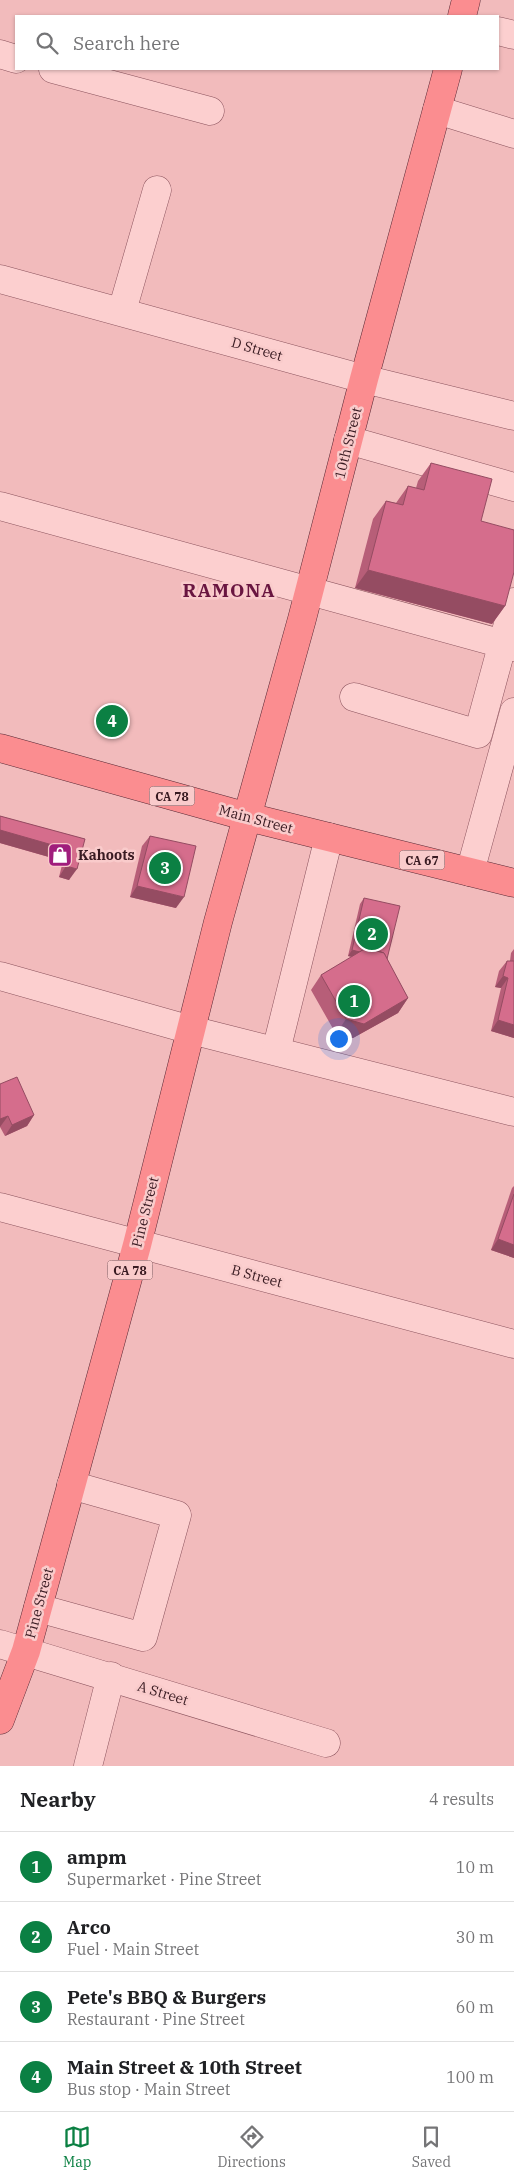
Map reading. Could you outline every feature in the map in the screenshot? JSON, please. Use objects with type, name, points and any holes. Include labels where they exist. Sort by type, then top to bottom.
[{"type":"main road","points":[[462,15],[466,0]]},
{"type":"main road","name":"10th Street","points":[[248,817],[448,70]]},
{"type":"main road","name":"Main Street","points":[[0,748],[248,817],[514,883]]},
{"type":"main road","name":"Pine Street","points":[[0,1720],[26,1651],[38,1608],[137,1245],[191,1030],[248,817]]},
{"type":"street","points":[[499,31],[514,35]]},
{"type":"street","points":[[0,54],[15,59]]},
{"type":"street","points":[[57,70],[210,111]]},
{"type":"street","points":[[437,110],[514,134]]},
{"type":"street","points":[[122,311],[158,190]]},
{"type":"street","name":"D Street","points":[[0,279],[364,378],[514,416]]},
{"type":"street","points":[[348,440],[514,487]]},
{"type":"street","points":[[0,506],[509,646]]},
{"type":"street","points":[[354,697],[478,734],[509,646],[514,602]]},
{"type":"street","points":[[470,872],[514,712]]},
{"type":"street","points":[[276,1051],[329,838]]},
{"type":"street","points":[[0,976],[191,1030],[514,1112]]},
{"type":"street","name":"B Street","points":[[0,1207],[514,1344]]},
{"type":"street","points":[[38,1608],[143,1637],[174,1525],[176,1516],[71,1485]]},
{"type":"street","name":"A Street","points":[[0,1644],[111,1676],[326,1743]]},
{"type":"street","points":[[88,1766],[111,1676]]},
{"type":"building","points":[[431,463],[492,479],[481,521],[514,530],[514,572],[505,606],[368,570],[386,501],[403,505],[408,486],[424,490]]},
{"type":"building","points":[[0,816],[85,839],[77,869],[66,866],[70,850],[0,830]]},
{"type":"building","points":[[150,836],[196,846],[184,897],[137,886]]},
{"type":"building","points":[[364,898],[400,906],[387,959],[384,953],[366,948],[360,952],[352,950]]},
{"type":"building","points":[[366,948],[384,953],[408,998],[364,1024],[346,1019],[321,975]]},
{"type":"building","points":[[507,961],[514,961],[514,1025],[498,1020],[508,978],[503,976]]},
{"type":"building","points":[[17,1077],[34,1115],[12,1125],[8,1116],[0,1119],[0,1084]]},
{"type":"building","points":[[514,1194],[514,1245],[498,1239]]},
{"type":"place","name":"Main Street & 10th Street","points":[[112,721]]},
{"type":"place","name":"Kahoots","points":[[60,855]]},
{"type":"place","name":"Pete's BBQ & Burgers","points":[[165,868]]},
{"type":"place","name":"Arco","points":[[372,934]]},
{"type":"place","name":"ampm","points":[[354,1001]]},
{"type":"district","name":"RAMONA","points":[[229,590]]}]
